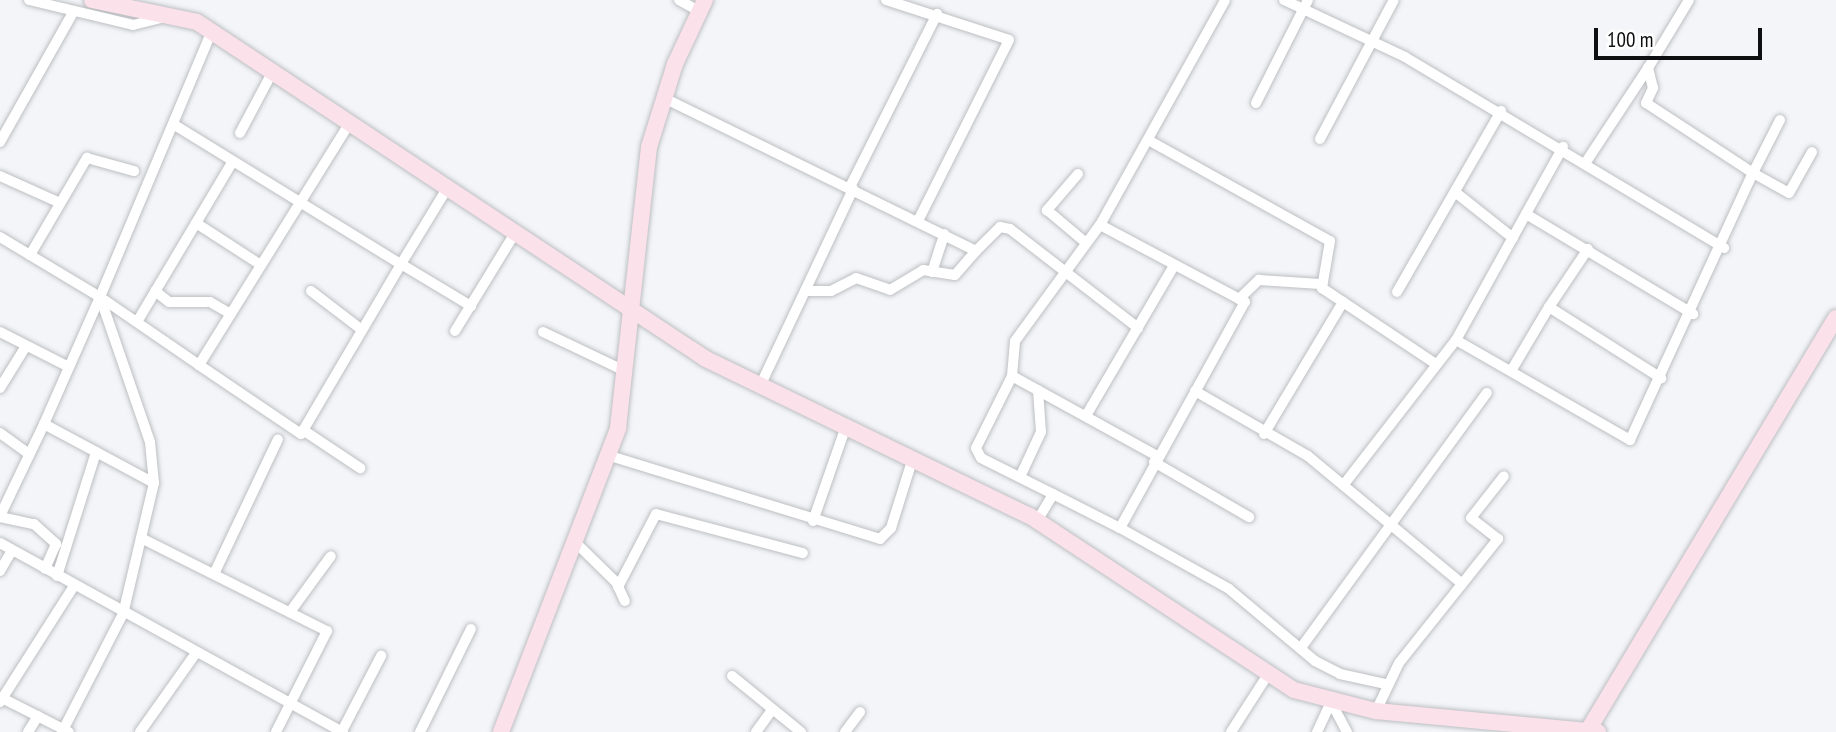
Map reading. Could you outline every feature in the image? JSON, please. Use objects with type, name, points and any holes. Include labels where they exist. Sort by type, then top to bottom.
[{"type":"street","points":[[29,0],[72,14],[134,25],[167,16]]},
{"type":"street","points":[[92,0],[167,16],[212,31],[274,69],[628,310],[760,386],[914,457],[1037,521],[1266,677],[1331,702],[1376,711],[1591,731],[1836,318]]},
{"type":"street","points":[[501,732],[618,428],[640,191],[664,98],[702,6],[679,0]]},
{"type":"street","points":[[886,0],[937,14],[1009,40],[918,221]]},
{"type":"street","points":[[1226,0],[1150,141],[1100,225],[1060,273],[1015,341],[1012,376],[976,448],[981,458],[1120,528],[1230,589],[1303,645],[1315,661],[1340,674],[1385,684]]},
{"type":"street","points":[[1284,0],[1305,5],[1501,111],[1724,248]]},
{"type":"street","points":[[1320,139],[1394,0]]},
{"type":"street","points":[[1586,162],[1689,0]]},
{"type":"street","points":[[1256,103],[1305,5]]},
{"type":"street","points":[[0,141],[72,14]]},
{"type":"street","points":[[760,386],[851,188],[937,14]]},
{"type":"street","points":[[45,569],[56,544],[34,524],[0,517],[26,452],[44,424],[100,297],[212,31]]},
{"type":"street","points":[[1648,68],[1653,88],[1646,103],[1753,173],[1789,192],[1812,152]]},
{"type":"street","points":[[240,132],[274,69]]},
{"type":"street","points":[[664,98],[976,251]]},
{"type":"street","points":[[1397,292],[1501,111]]},
{"type":"street","points":[[1455,340],[1630,440],[1724,248],[1753,173],[1780,120]]},
{"type":"street","points":[[199,366],[351,121]]},
{"type":"street","points":[[173,124],[471,306]]},
{"type":"street","points":[[1150,141],[1330,241],[1320,284]]},
{"type":"street","points":[[1345,483],[1433,362],[1455,340],[1563,147]]},
{"type":"street","points":[[30,255],[87,158],[134,171]]},
{"type":"street","points":[[137,322],[233,161]]},
{"type":"street","points":[[1078,174],[1047,210],[1085,242]]},
{"type":"street","points":[[0,176],[60,203]]},
{"type":"street","points":[[0,237],[100,297],[301,434],[448,187]]},
{"type":"street","points":[[1455,192],[1513,238]]},
{"type":"street","points":[[1526,214],[1693,314]]},
{"type":"street","points":[[196,223],[261,265]]},
{"type":"street","points":[[1100,225],[1245,302],[1120,528]]},
{"type":"street","points":[[804,292],[831,291],[856,278],[890,289],[914,273],[954,275],[1000,227],[1010,229],[1060,273],[1073,274],[1093,300],[1138,328]]},
{"type":"street","points":[[455,331],[515,233]]},
{"type":"street","points":[[932,272],[944,234]]},
{"type":"street","points":[[1511,372],[1549,307],[1588,249]]},
{"type":"street","points":[[1087,414],[1174,266]]},
{"type":"street","points":[[1239,299],[1259,280],[1320,284],[1433,362]]},
{"type":"street","points":[[155,291],[169,302],[210,302],[231,314]]},
{"type":"street","points":[[312,291],[362,330]]},
{"type":"street","points":[[74,586],[1,699],[65,731],[122,614],[155,483],[150,442],[100,297]]},
{"type":"street","points":[[1264,434],[1343,302]]},
{"type":"street","points":[[1549,307],[1661,378]]},
{"type":"street","points":[[0,331],[69,367]]},
{"type":"street","points":[[543,332],[623,370]]},
{"type":"street","points":[[0,388],[26,346]]},
{"type":"street","points":[[1012,376],[1087,414],[1248,517]]},
{"type":"street","points":[[1020,477],[1041,432],[1038,390]]},
{"type":"street","points":[[1195,391],[1345,483],[1462,584]]},
{"type":"street","points":[[1303,645],[1488,393]]},
{"type":"street","points":[[44,424],[155,483]]},
{"type":"street","points":[[813,521],[846,426]]},
{"type":"street","points":[[303,430],[360,468]]},
{"type":"street","points":[[0,433],[26,452]]},
{"type":"street","points":[[214,574],[278,439]]},
{"type":"street","points":[[57,576],[96,452]]},
{"type":"street","points":[[607,456],[813,521],[886,537],[914,457]]},
{"type":"street","points":[[1376,711],[1385,684],[1498,540],[1471,518],[1504,476]]},
{"type":"street","points":[[1037,521],[1053,494]]},
{"type":"street","points":[[618,587],[656,514],[803,553]]},
{"type":"street","points":[[141,538],[327,631],[276,732]]},
{"type":"street","points":[[575,542],[618,587],[625,601]]},
{"type":"street","points":[[0,543],[122,614],[342,732],[382,656]]},
{"type":"street","points":[[0,571],[12,550]]},
{"type":"street","points":[[290,612],[331,556]]},
{"type":"street","points":[[420,732],[471,629]]},
{"type":"street","points":[[140,732],[196,653]]},
{"type":"street","points":[[732,676],[801,732]]},
{"type":"street","points":[[1231,732],[1266,677]]},
{"type":"street","points":[[1321,730],[1331,702]]},
{"type":"street","points":[[1331,702],[1347,732]]},
{"type":"street","points":[[756,732],[772,710]]},
{"type":"street","points":[[845,732],[860,712]]},
{"type":"street","points":[[28,732],[38,716]]}]
